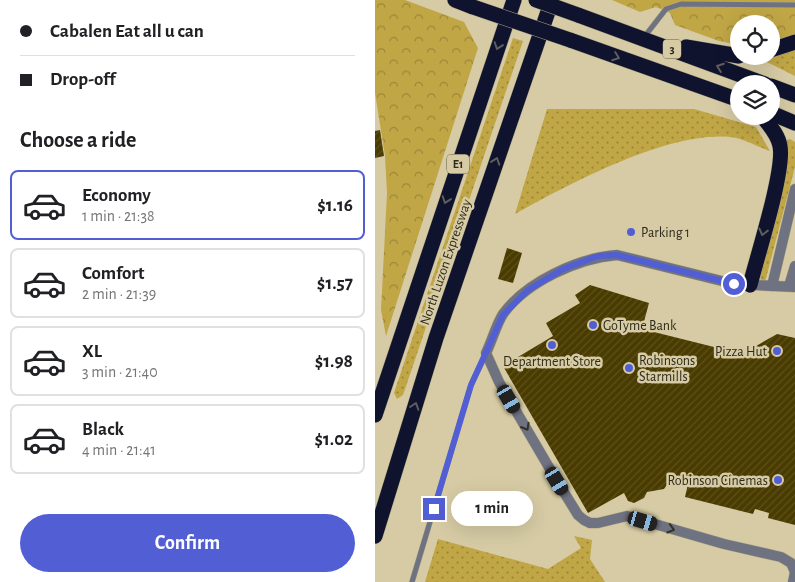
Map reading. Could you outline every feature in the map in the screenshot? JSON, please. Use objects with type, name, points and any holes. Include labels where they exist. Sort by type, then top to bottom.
[{"type":"highway","name":"3","points":[[455,0],[730,97]]},
{"type":"highway","name":"North Luzon Expressway","points":[[375,415],[514,0]]},
{"type":"highway","name":"3","points":[[536,0],[741,75]]},
{"type":"highway","name":"North Luzon Expressway","points":[[375,536],[437,338],[551,0]]},
{"type":"highway","points":[[643,39],[730,54]]},
{"type":"highway","points":[[780,47],[795,42]]},
{"type":"highway","points":[[780,89],[795,95]]},
{"type":"highway","points":[[780,117],[795,123]]},
{"type":"highway","points":[[750,285],[775,185],[780,156],[780,146],[776,135],[769,125]]},
{"type":"street","points":[[772,286],[795,190]]},
{"type":"street","points":[[793,582],[795,572],[791,563],[781,557],[724,544],[627,516],[598,523],[590,523],[584,520],[578,515],[557,481],[499,382],[486,353],[503,315],[515,300],[563,269],[598,256],[617,255],[734,284],[750,285],[792,286],[795,266]]},
{"type":"lane","points":[[643,39],[666,9],[674,6],[756,2],[795,6]]},
{"type":"lane","points":[[412,582],[471,385],[486,353]]},
{"type":"green space","points":[[375,0],[405,0],[464,22],[478,48],[386,336],[381,310],[387,193],[385,156],[375,93]]},
{"type":"green space","points":[[612,0],[795,0],[795,37],[780,41],[780,15],[730,15],[730,43],[675,25],[670,13],[656,7],[640,12]]},
{"type":"green space","points":[[513,38],[523,41],[403,395],[397,399],[394,393]]},
{"type":"green space","points":[[795,50],[795,76],[773,65],[780,65],[780,55]]},
{"type":"green space","points":[[547,109],[694,109],[730,119],[730,125],[756,127],[770,151],[730,137],[705,137],[678,142],[619,162],[563,188],[515,214]]},
{"type":"green space","points":[[790,139],[795,142],[795,167],[765,282],[761,281],[760,277],[782,194],[786,140]]},
{"type":"green space","points":[[574,536],[592,540],[590,559],[605,582],[425,582],[438,539],[548,569],[581,548]]},
{"type":"building","points":[[380,130],[384,156],[375,158],[375,131]]},
{"type":"building","points":[[507,248],[522,253],[513,283],[498,279]]},
{"type":"building","points":[[590,285],[649,303],[642,329],[742,354],[777,334],[795,338],[795,525],[768,518],[769,513],[755,509],[753,514],[685,497],[688,484],[671,479],[664,489],[647,492],[644,498],[634,503],[628,501],[624,493],[588,513],[503,366],[553,336],[546,323],[580,303],[575,295]]},
{"type":"place","name":"Parking 1","points":[[631,232]]},
{"type":"place","name":"GoTyme Bank","points":[[593,325]]},
{"type":"place","name":"Department Store","points":[[552,345]]},
{"type":"place","name":"Pizza Hut","points":[[777,351]]},
{"type":"place","name":"Robinsons Starmills","points":[[629,368]]},
{"type":"place","name":"Robinson Cinemas","points":[[778,480]]},
{"type":"route","points":[[434,509],[471,385],[503,315],[515,300],[528,290],[563,269],[598,256],[617,255],[734,284]]}]
